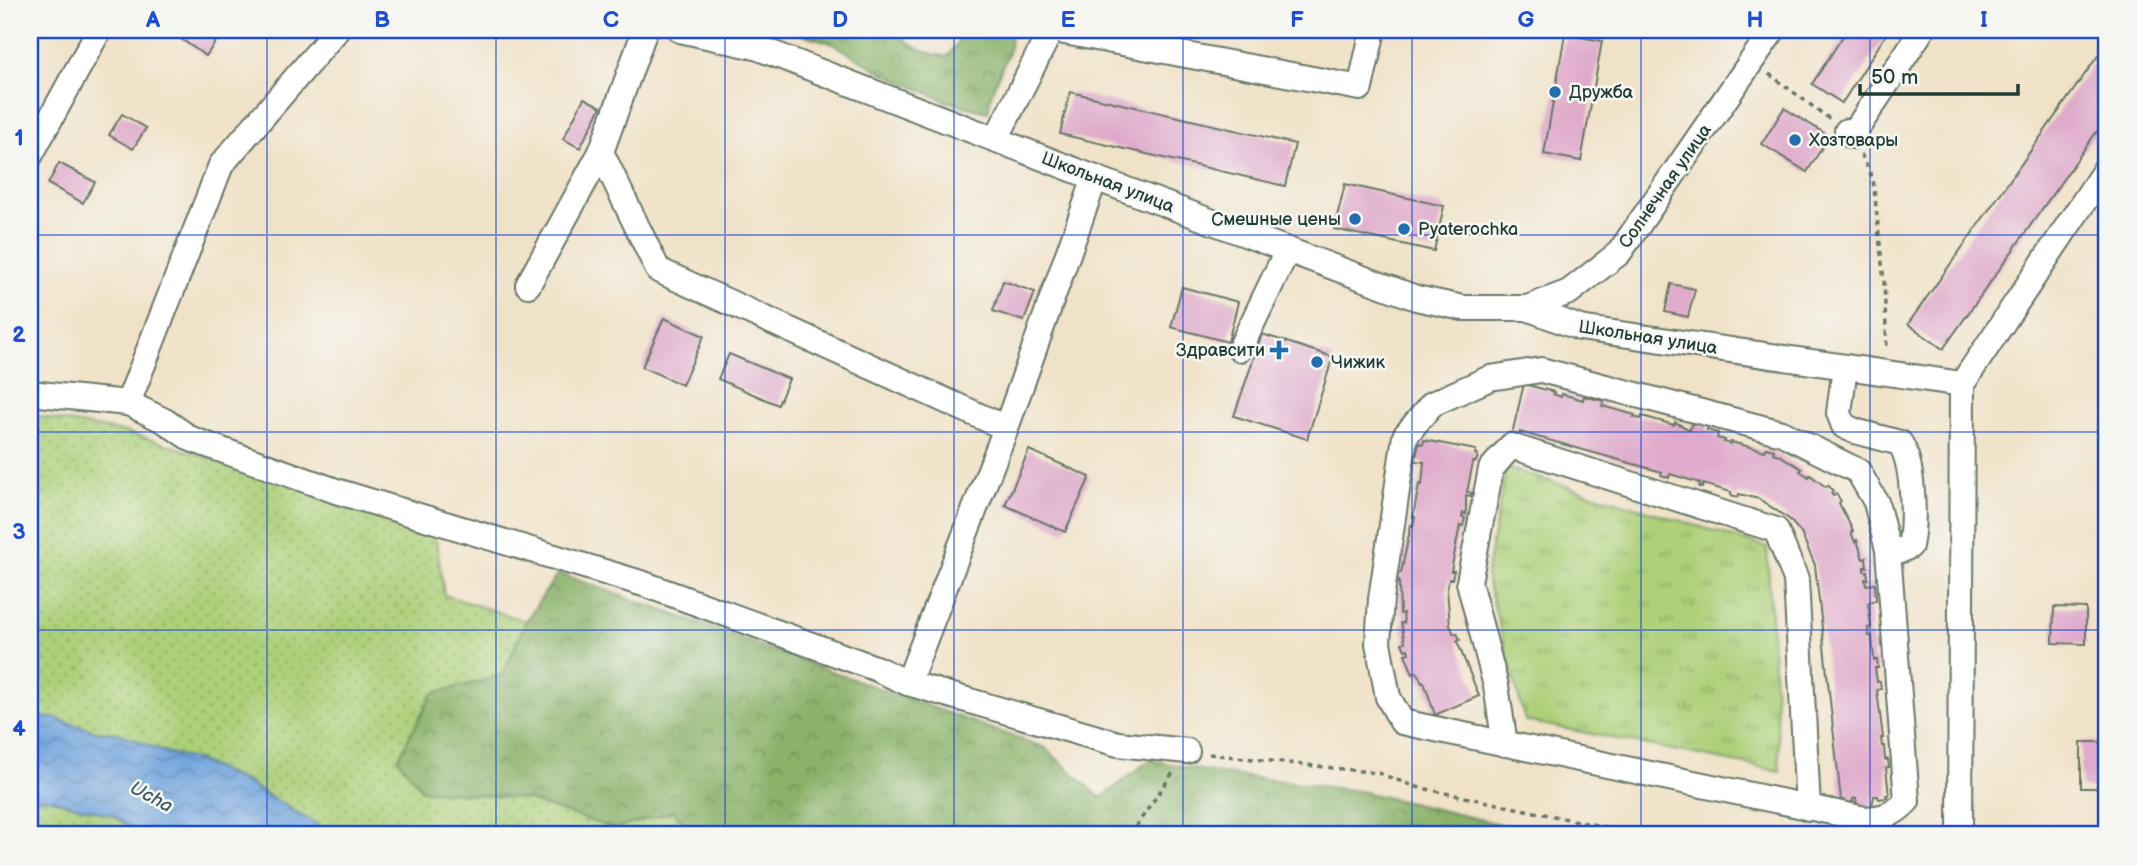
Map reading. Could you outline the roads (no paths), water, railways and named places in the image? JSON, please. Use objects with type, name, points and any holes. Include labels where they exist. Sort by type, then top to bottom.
[{"type":"street","points":[[30,156],[100,30]]},
{"type":"street","points":[[128,403],[221,165],[337,30]]},
{"type":"street","points":[[528,285],[601,152],[645,30]]},
{"type":"street","name":"Школьная улица","points":[[680,30],[756,47],[1416,298],[1463,308],[1527,308],[1580,328],[1962,384]]},
{"type":"street","points":[[996,139],[1053,30],[1360,88],[1373,30]]},
{"type":"street","name":"Солнечная улица","points":[[1527,308],[1569,292],[1619,253],[1773,30]]},
{"type":"street","points":[[1849,133],[1922,30]]},
{"type":"street","points":[[601,152],[658,270],[1006,428]]},
{"type":"street","points":[[1960,835],[1962,384],[2107,167]]},
{"type":"street","points":[[908,683],[1006,428],[1095,178]]},
{"type":"street","points":[[1240,349],[1287,251]]},
{"type":"street","points":[[1845,367],[1839,413],[1844,426],[1866,435],[1889,438],[1900,443],[1906,452],[1912,536],[1910,546],[1902,550],[1888,550]]},
{"type":"street","points":[[1541,370],[1782,433],[1858,471],[1876,502],[1888,550],[1907,801],[1898,811],[1883,818],[1865,819],[1505,744],[1402,722],[1388,697],[1378,643],[1381,599],[1405,436],[1432,404],[1490,378],[1541,370]]},
{"type":"street","points":[[30,393],[128,403],[165,421],[191,439],[336,491],[644,584],[875,668],[908,683],[1118,744],[1187,751]]},
{"type":"street","points":[[1505,744],[1496,686],[1469,582],[1492,469],[1511,446],[1776,530],[1796,579],[1808,808]]},
{"type":"water","name":"Ucha","points":[[30,717],[54,718],[95,731],[119,733],[165,752],[197,760],[246,782],[334,835],[140,835],[114,816],[46,798],[30,800]]},
{"type":"place","name":"Дружба","points":[[1555,92]]},
{"type":"place","name":"Хозтовары","points":[[1795,140]]},
{"type":"place","name":"Смешные цены","points":[[1355,219]]},
{"type":"place","name":"Pyaterochka","points":[[1404,229]]},
{"type":"place","name":"Здравсити","points":[[1279,350]]},
{"type":"place","name":"Чижик","points":[[1317,362]]}]
